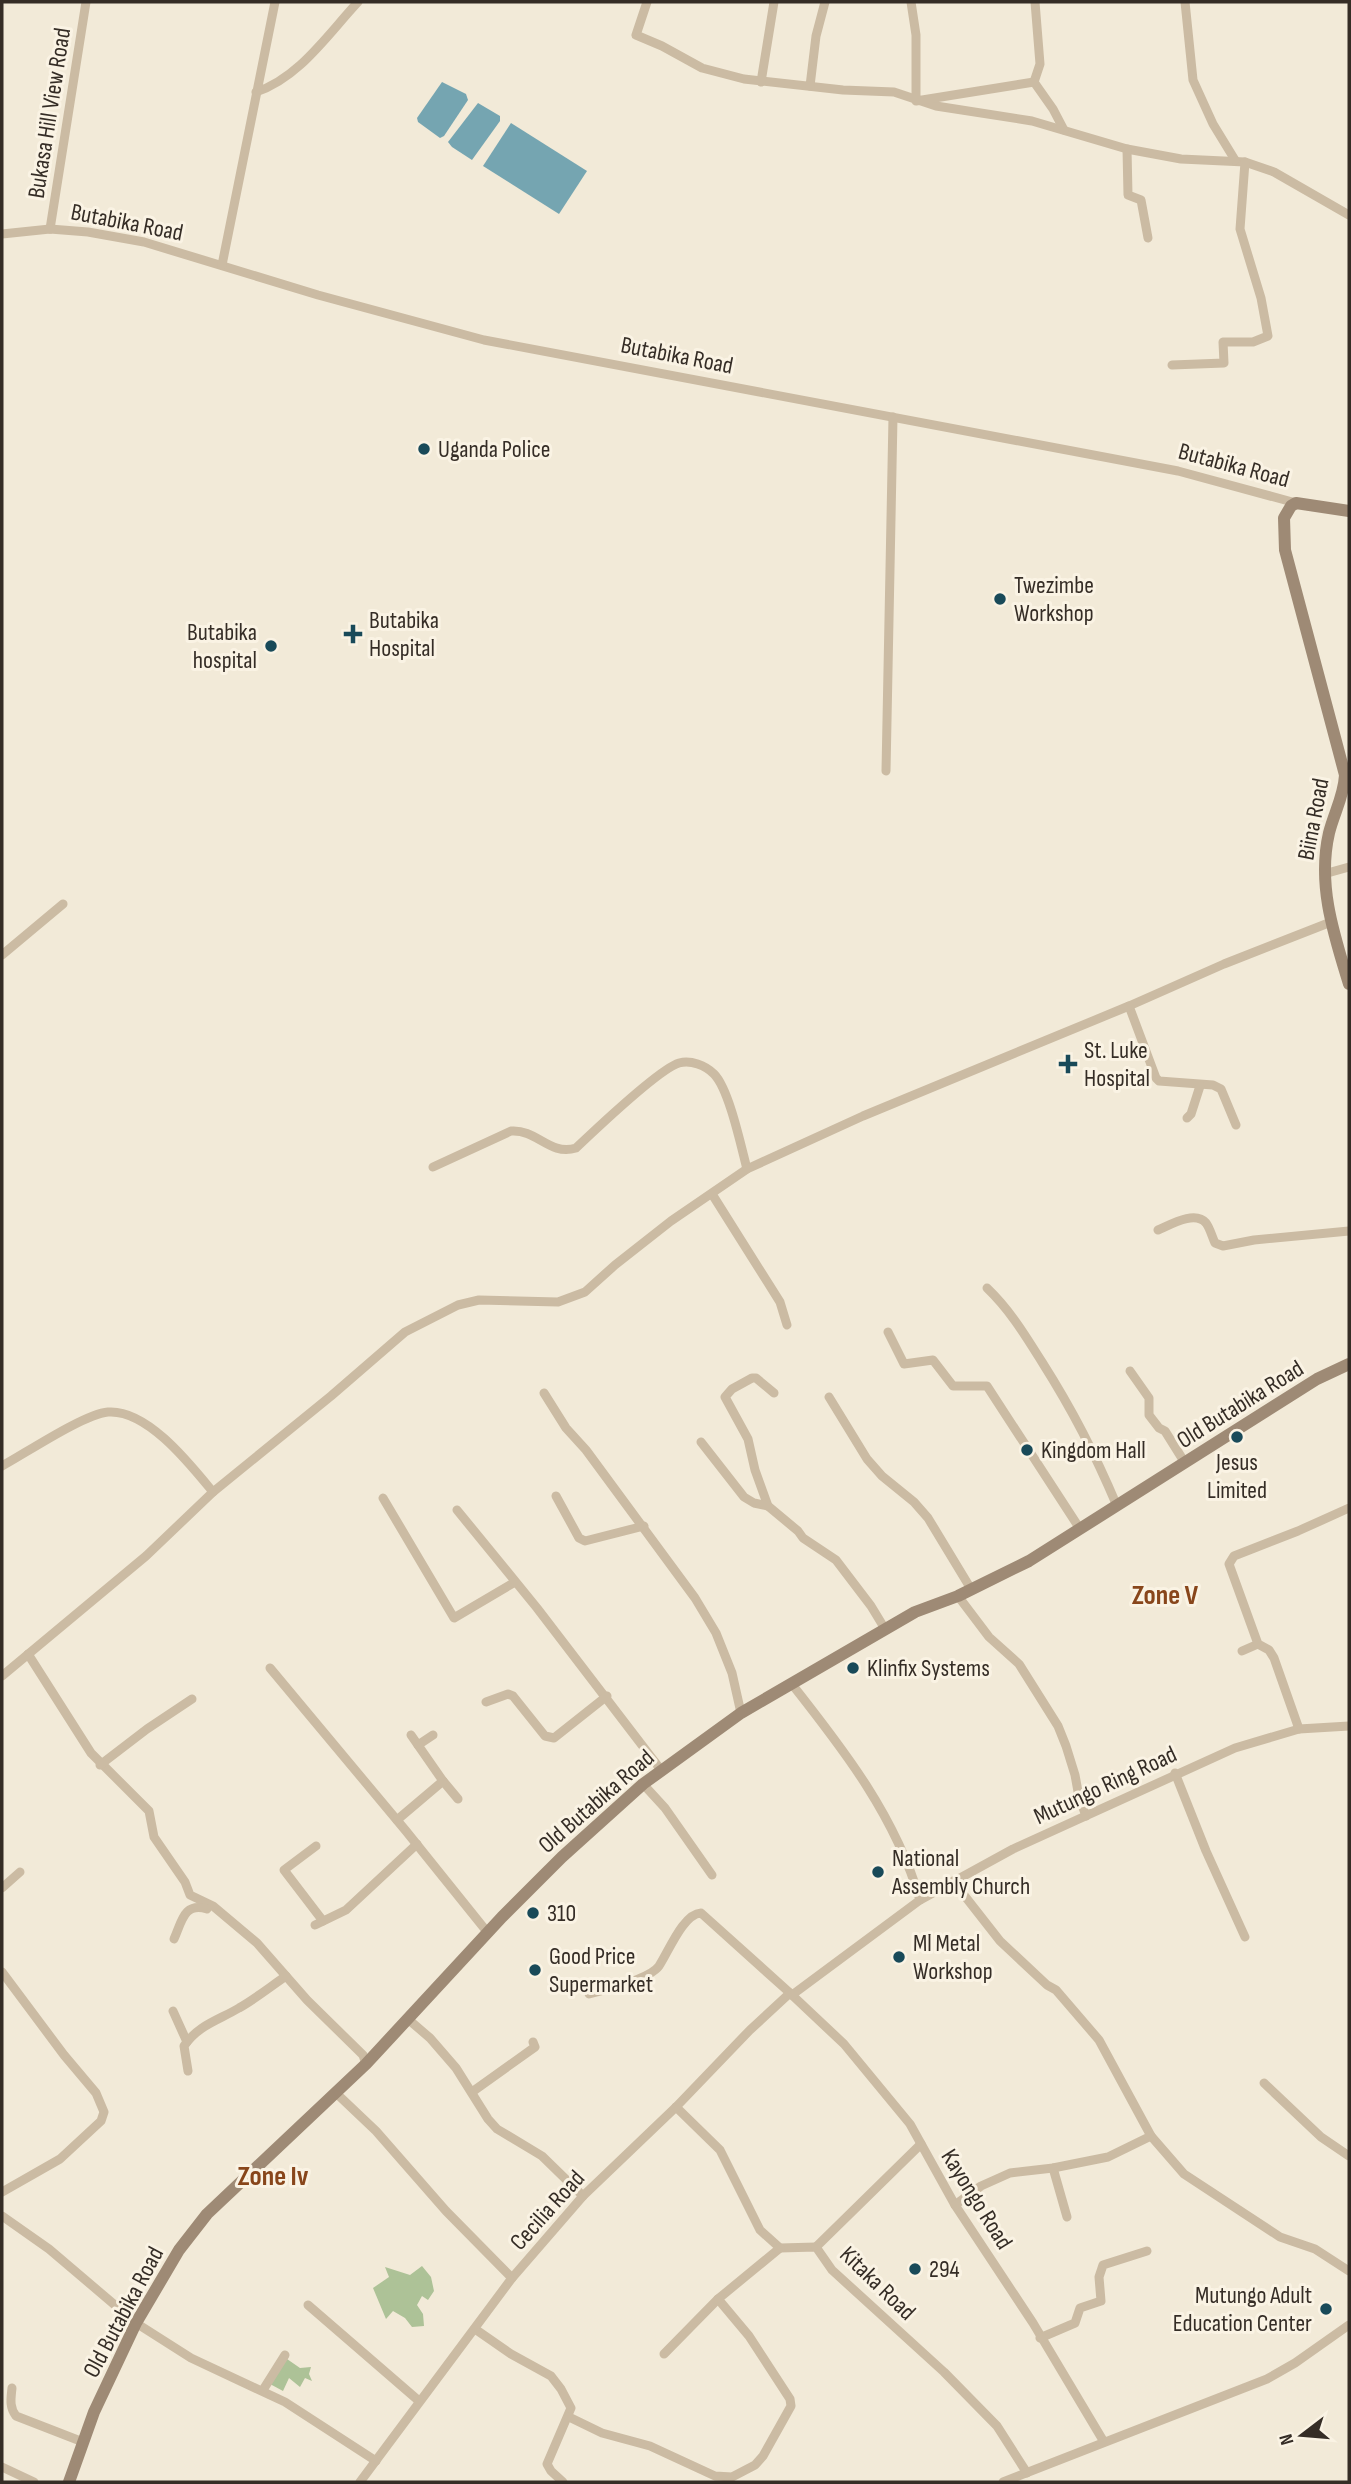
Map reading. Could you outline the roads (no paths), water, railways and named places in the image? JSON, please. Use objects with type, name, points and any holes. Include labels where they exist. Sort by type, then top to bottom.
[{"type":"main road","name":"Butabika Road","points":[[1296,503],[1349,510]]},
{"type":"main road","name":"Biina Road","points":[[1296,503],[1286,512],[1284,519],[1285,550],[1345,775],[1329,832],[1324,874],[1331,922],[1349,984]]},
{"type":"main road","name":"Old Butabika Road","points":[[69,2482],[83,2442],[136,2323],[179,2250],[207,2214],[366,2064],[562,1857],[643,1784],[741,1713],[791,1683],[915,1612],[958,1596],[1029,1561],[1317,1379],[1349,1364]]},
{"type":"street","name":"Bukasa Hill View Road","points":[[50,229],[86,2]]},
{"type":"street","points":[[222,265],[275,2]]},
{"type":"street","points":[[256,92],[276,83],[296,69],[358,2]]},
{"type":"street","points":[[647,2],[636,35],[702,68],[761,82],[894,92],[936,106],[1032,121],[1127,149],[1181,159],[1245,162],[1274,172],[1349,215]]},
{"type":"street","points":[[761,82],[774,2]]},
{"type":"street","points":[[810,86],[816,36],[825,2]]},
{"type":"street","points":[[911,2],[916,35],[916,101]]},
{"type":"street","points":[[1034,82],[1040,64],[1035,2]]},
{"type":"street","points":[[1185,2],[1193,80],[1213,124],[1235,160]]},
{"type":"street","points":[[916,101],[1034,82]]},
{"type":"street","points":[[1034,82],[1064,130]]},
{"type":"street","points":[[1127,149],[1128,195],[1141,200],[1148,238]]},
{"type":"street","points":[[1172,365],[1224,363],[1223,342],[1254,341],[1268,336],[1261,298],[1241,229],[1245,162]]},
{"type":"street","name":"Butabika Road","points":[[2,234],[50,229],[88,232],[144,242],[318,295],[484,340],[1178,471],[1296,503]]},
{"type":"street","points":[[886,771],[894,417]]},
{"type":"street","points":[[1324,874],[1349,867]]},
{"type":"street","points":[[2,954],[63,904]]},
{"type":"street","points":[[2,1676],[146,1556],[212,1492],[405,1332],[448,1310],[478,1300],[558,1302],[585,1293],[615,1265],[671,1221],[747,1169],[863,1116],[1224,964],[1331,922]]},
{"type":"street","points":[[1129,1006],[1156,1078],[1159,1081],[1213,1085],[1221,1089],[1236,1125]]},
{"type":"street","points":[[433,1167],[512,1131],[521,1130],[558,1150],[576,1147],[669,1067],[689,1062],[715,1074],[720,1083],[737,1127],[747,1169]]},
{"type":"street","points":[[1187,1118],[1192,1114],[1200,1086]]},
{"type":"street","points":[[712,1194],[780,1302],[787,1325]]},
{"type":"street","points":[[1158,1230],[1191,1217],[1202,1219],[1208,1225],[1215,1244],[1223,1247],[1254,1240],[1349,1231]]},
{"type":"street","points":[[987,1288],[1017,1321],[1067,1400],[1094,1451],[1116,1506]]},
{"type":"street","points":[[888,1332],[904,1364],[933,1360],[953,1386],[988,1386],[1080,1529]]},
{"type":"street","points":[[1130,1371],[1149,1398],[1149,1415],[1166,1432],[1185,1463]]},
{"type":"street","points":[[768,1506],[755,1470],[748,1439],[725,1397],[732,1389],[752,1378],[756,1378],[774,1393]]},
{"type":"street","points":[[544,1393],[566,1428],[644,1526],[695,1598],[716,1633],[732,1672],[741,1713]]},
{"type":"street","points":[[829,1397],[866,1459],[882,1476],[915,1502],[928,1518],[971,1589]]},
{"type":"street","points":[[2,1466],[87,1418],[108,1412],[128,1415],[150,1425],[212,1492]]},
{"type":"street","points":[[701,1442],[744,1497],[754,1503],[768,1506],[803,1538],[836,1560],[885,1629]]},
{"type":"street","points":[[556,1496],[579,1538],[585,1541],[644,1526]]},
{"type":"street","points":[[383,1498],[454,1618],[515,1582]]},
{"type":"street","points":[[1299,1728],[1274,1658],[1269,1650],[1258,1644],[1229,1564],[1234,1556],[1349,1508]]},
{"type":"street","points":[[457,1510],[607,1696],[661,1770]]},
{"type":"street","points":[[958,1596],[989,1637],[1019,1664],[1058,1726],[1086,1816]]},
{"type":"street","points":[[1242,1651],[1258,1644]]},
{"type":"street","points":[[28,1654],[100,1765],[149,1811],[153,1837],[185,1882],[190,1895],[219,1911],[257,1943],[363,2055],[366,2064]]},
{"type":"street","points":[[270,1668],[488,1933]]},
{"type":"street","points":[[791,1683],[848,1754],[877,1801],[912,1872],[920,1900]]},
{"type":"street","points":[[486,1702],[508,1694],[513,1696],[545,1736],[554,1738],[607,1696]]},
{"type":"street","points":[[100,1765],[192,1699]]},
{"type":"street","name":"Mutungo Ring Road","points":[[791,1994],[920,1900],[1013,1849],[1235,1748],[1299,1728],[1349,1726]]},
{"type":"street","points":[[411,1735],[458,1798]]},
{"type":"street","points":[[418,1745],[433,1735]]},
{"type":"street","points":[[1175,1773],[1210,1863],[1245,1937]]},
{"type":"street","points":[[397,1820],[443,1781]]},
{"type":"street","points":[[643,1784],[664,1808],[712,1875]]},
{"type":"street","points":[[316,1846],[284,1870],[319,1923],[346,1910],[417,1844]]},
{"type":"street","points":[[2,1888],[20,1872]]},
{"type":"street","points":[[953,1881],[1000,1941],[1047,1985],[1056,1990],[1099,2040],[1151,2136],[1184,2174],[1280,2237],[1315,2249],[1349,2271]]},
{"type":"street","points":[[174,1939],[186,1912],[192,1907],[219,1911]]},
{"type":"street","name":"Kayongo Road","points":[[589,1994],[654,1972],[687,1919],[701,1913],[791,1994],[862,2064],[910,2124],[955,2205],[1104,2442]]},
{"type":"street","points":[[2,1972],[96,2093],[104,2112],[101,2121],[60,2159],[2,2192]]},
{"type":"street","points":[[188,2071],[184,2046],[191,2035],[211,2021],[239,2009],[286,1976]]},
{"type":"street","name":"Cecilia Road","points":[[360,2482],[512,2278],[583,2196],[676,2107],[750,2030],[791,1994]]},
{"type":"street","points":[[173,2011],[187,2042]]},
{"type":"street","points":[[409,2020],[430,2038],[456,2068],[497,2129],[542,2156],[583,2196]]},
{"type":"street","points":[[472,2092],[535,2047],[533,2042]]},
{"type":"street","points":[[1264,2083],[1321,2137],[1349,2156]]},
{"type":"street","points":[[336,2093],[376,2131],[446,2211],[512,2278]]},
{"type":"street","points":[[664,2354],[718,2299],[780,2248],[760,2230],[720,2150],[676,2107]]},
{"type":"street","points":[[955,2205],[981,2186],[1010,2173],[1108,2157],[1151,2136]]},
{"type":"street","points":[[816,2248],[921,2144]]},
{"type":"street","points":[[1053,2168],[1067,2217]]},
{"type":"street","points":[[2,2216],[49,2249],[136,2323],[191,2358],[285,2402],[376,2461]]},
{"type":"street","name":"Kitaka Road","points":[[780,2248],[816,2248],[832,2270],[944,2372],[997,2427],[1027,2473]]},
{"type":"street","points":[[1040,2338],[1075,2323],[1080,2308],[1101,2301],[1099,2277],[1103,2265],[1147,2250]]},
{"type":"street","points":[[569,2417],[602,2433],[650,2446],[715,2476],[732,2477],[755,2465],[763,2456],[791,2406],[790,2399],[749,2336],[718,2299]]},
{"type":"street","points":[[308,2305],[419,2401]]},
{"type":"street","points":[[1003,2482],[1267,2379],[1349,2325]]},
{"type":"street","points":[[475,2329],[511,2354],[551,2375],[571,2407],[547,2465],[564,2482]]},
{"type":"street","points":[[263,2390],[285,2355]]},
{"type":"street","points":[[12,2388],[10,2401],[16,2416],[83,2442]]},
{"type":"street","points":[[2,2467],[34,2482]]},
{"type":"water","points":[[442,82],[466,94],[468,100],[440,138],[418,122],[417,118]]},
{"type":"water","points":[[478,103],[500,116],[500,121],[472,160],[448,142]]},
{"type":"water","points":[[511,123],[587,171],[559,214],[483,166]]},
{"type":"place","name":"Uganda Police","points":[[424,449]]},
{"type":"place","name":"Twezimbe Workshop","points":[[1000,599]]},
{"type":"place","name":"Butabika Hospital","points":[[353,634]]},
{"type":"place","name":"Butabika hospital","points":[[271,646]]},
{"type":"place","name":"St. Luke Hospital","points":[[1068,1064]]},
{"type":"place","name":"Jesus Limited","points":[[1237,1437]]},
{"type":"place","name":"Kingdom Hall","points":[[1027,1450]]},
{"type":"place","name":"Klinfix Systems","points":[[853,1668]]},
{"type":"place","name":"National Assembly Church","points":[[878,1872]]},
{"type":"place","name":"310","points":[[533,1913]]},
{"type":"place","name":"Ml Metal Workshop","points":[[899,1957]]},
{"type":"place","name":"Good Price Supermarket","points":[[535,1970]]},
{"type":"place","name":"294","points":[[915,2269]]},
{"type":"place","name":"Mutungo Adult Education Center","points":[[1326,2309]]},
{"type":"district","name":"Zone V","points":[[1165,1594]]},
{"type":"district","name":"Zone Iv","points":[[273,2175]]}]
